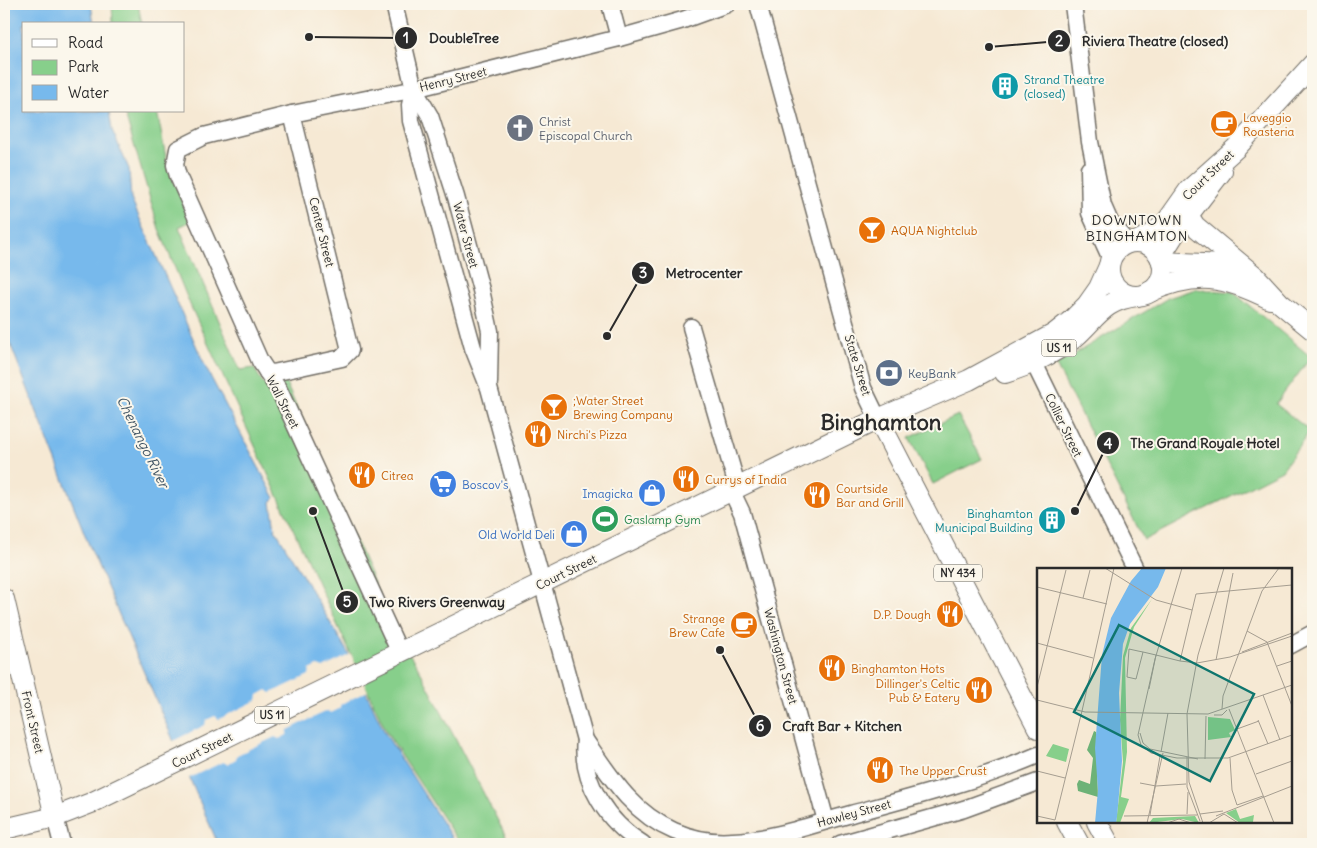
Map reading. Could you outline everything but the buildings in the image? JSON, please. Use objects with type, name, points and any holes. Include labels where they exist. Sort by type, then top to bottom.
[{"type":"main road","name":"Court Street","points":[[1132,242],[1161,228],[1189,190],[1236,148],[1313,64]]},
{"type":"main road","name":"Court Street","points":[[1161,259],[1188,215],[1215,182],[1236,148]]},
{"type":"main road","points":[[1188,215],[1195,226],[1256,277],[1280,303],[1313,330]]},
{"type":"main road","points":[[1132,242],[1150,246],[1161,259],[1223,265],[1245,271],[1256,277]]},
{"type":"main road","name":"US 11","points":[[1110,263],[1118,249],[1132,242]]},
{"type":"main road","name":"US 11","points":[[1143,294],[1160,280],[1161,259]]},
{"type":"main road","name":"Court Street","points":[[4,828],[55,817],[82,808],[878,419],[969,380],[1046,338],[1073,320],[1092,300],[1110,263]]},
{"type":"main road","points":[[1110,263],[1110,275],[1115,286],[1125,293],[1143,294]]},
{"type":"main road","name":"Court Street","points":[[969,380],[1000,375],[1033,362],[1073,338],[1106,306],[1120,299],[1143,294],[1181,281],[1209,278],[1241,285],[1280,303]]},
{"type":"main road","name":"State Street","points":[[878,419],[1037,726]]},
{"type":"main road","name":"Front Street","points":[[4,599],[55,817]]},
{"type":"main road","points":[[1068,823],[1079,844]]},
{"type":"main road","points":[[1098,823],[1109,844]]},
{"type":"street","name":"Water Street","points":[[394,4],[414,89],[430,116],[456,197],[481,290],[490,331],[489,388]]},
{"type":"street","points":[[610,4],[619,38]]},
{"type":"street","name":"Henry Street","points":[[178,149],[198,138],[292,114],[414,89],[619,38],[683,20],[727,4]]},
{"type":"street","name":"State Street","points":[[758,4],[863,388],[878,419]]},
{"type":"street","points":[[1073,4],[1090,142],[1105,211],[1112,226],[1132,242]]},
{"type":"street","name":"Water Street","points":[[414,89],[410,105],[411,121],[473,348],[489,388],[541,584]]},
{"type":"street","name":"Center Street","points":[[267,372],[273,373],[342,358],[350,350],[292,114]]},
{"type":"street","points":[[1090,142],[1090,208],[1110,263]]},
{"type":"street","name":"Wall Street","points":[[178,149],[175,165],[178,176],[260,361],[280,390],[392,657]]},
{"type":"street","name":"Washington Street","points":[[691,327],[735,490],[829,820],[839,844]]},
{"type":"street","name":"Collier Street","points":[[1033,362],[1134,568]]},
{"type":"street","name":"Hawley Street","points":[[541,584],[585,740],[585,768],[597,797],[619,825],[643,844]]},
{"type":"street","points":[[1292,644],[1313,632]]},
{"type":"street","name":"Hawley Street","points":[[585,740],[614,783],[630,802],[661,825],[690,837],[719,842],[746,840],[829,820],[966,782],[1037,755]]},
{"type":"street","name":"Hawley Street","points":[[839,844],[859,842],[964,810],[1037,782]]},
{"type":"street","points":[[851,814],[859,842]]},
{"type":"street","name":"Front Street","points":[[55,817],[62,844]]},
{"type":"green space","points":[[112,4],[138,4],[142,22],[113,22]]},
{"type":"green space","points":[[124,112],[157,112],[168,168],[191,221],[179,227],[240,370],[254,368],[264,385],[285,381],[397,635],[418,667],[510,844],[460,844],[388,735],[191,307],[159,229]]},
{"type":"green space","points":[[1196,289],[1233,292],[1311,357],[1276,404],[1310,431],[1282,470],[1144,540],[1056,365],[1168,298]]},
{"type":"green space","points":[[958,415],[982,459],[933,484],[909,438]]},
{"type":"water","name":"Chenango River","points":[[4,4],[91,4],[94,22],[22,22],[22,112],[109,112],[112,130],[129,169],[131,199],[207,370],[275,498],[271,502],[275,529],[347,651],[386,735],[456,844],[218,844],[89,545],[4,328]]},
{"type":"pier","points":[[351,654],[368,691],[341,704],[339,709],[331,713],[327,711],[288,730],[287,735],[279,739],[275,737],[237,755],[236,759],[227,764],[223,762],[187,779],[171,742],[205,725],[206,720],[215,716],[219,719],[257,700],[258,695],[267,690],[271,693],[309,675],[310,670],[318,666],[323,668]]},
{"type":"place","name":"DoubleTree","points":[[309,37]]},
{"type":"place","name":"Riviera Theatre (closed)","points":[[989,47]]},
{"type":"place","name":"Strand Theatre (closed)","points":[[1005,86]]},
{"type":"place","name":"Laveggio Roasteria","points":[[1224,124]]},
{"type":"place","name":"Christ Episcopal Church","points":[[520,128]]},
{"type":"place","name":"AQUA Nightclub","points":[[872,230]]},
{"type":"place","name":"Metrocenter","points":[[607,336]]},
{"type":"place","name":"KeyBank","points":[[889,373]]},
{"type":"place","name":";Water Street Brewing Company","points":[[554,407]]},
{"type":"place","name":"Nirchi's Pizza","points":[[538,434]]},
{"type":"place","name":"Citrea","points":[[362,475]]},
{"type":"place","name":"Currys of India","points":[[686,479]]},
{"type":"place","name":"Boscov's","points":[[443,484]]},
{"type":"place","name":"Imagicka","points":[[652,493]]},
{"type":"place","name":"Courtside Bar and Grill","points":[[817,495]]},
{"type":"place","name":"Two Rivers Greenway","points":[[313,511]]},
{"type":"place","name":"The Grand Royale Hotel","points":[[1075,511]]},
{"type":"place","name":"Gaslamp Gym","points":[[605,519]]},
{"type":"place","name":"Binghamton Municipal Building","points":[[1052,520]]},
{"type":"place","name":"Old World Deli","points":[[574,534]]},
{"type":"place","name":"D.P. Dough","points":[[950,614]]},
{"type":"place","name":"Strange Brew Cafe","points":[[744,625]]},
{"type":"place","name":"Craft Bar + Kitchen","points":[[720,650]]},
{"type":"place","name":"Binghamton Hots","points":[[832,668]]},
{"type":"place","name":"Dillinger's Celtic Pub & Eatery","points":[[979,690]]},
{"type":"place","name":"The Upper Crust","points":[[880,770]]},
{"type":"district","name":"DOWNTOWN BINGHAMTON","points":[[1137,228]]},
{"type":"district","name":"Binghamton","points":[[881,422]]}]
